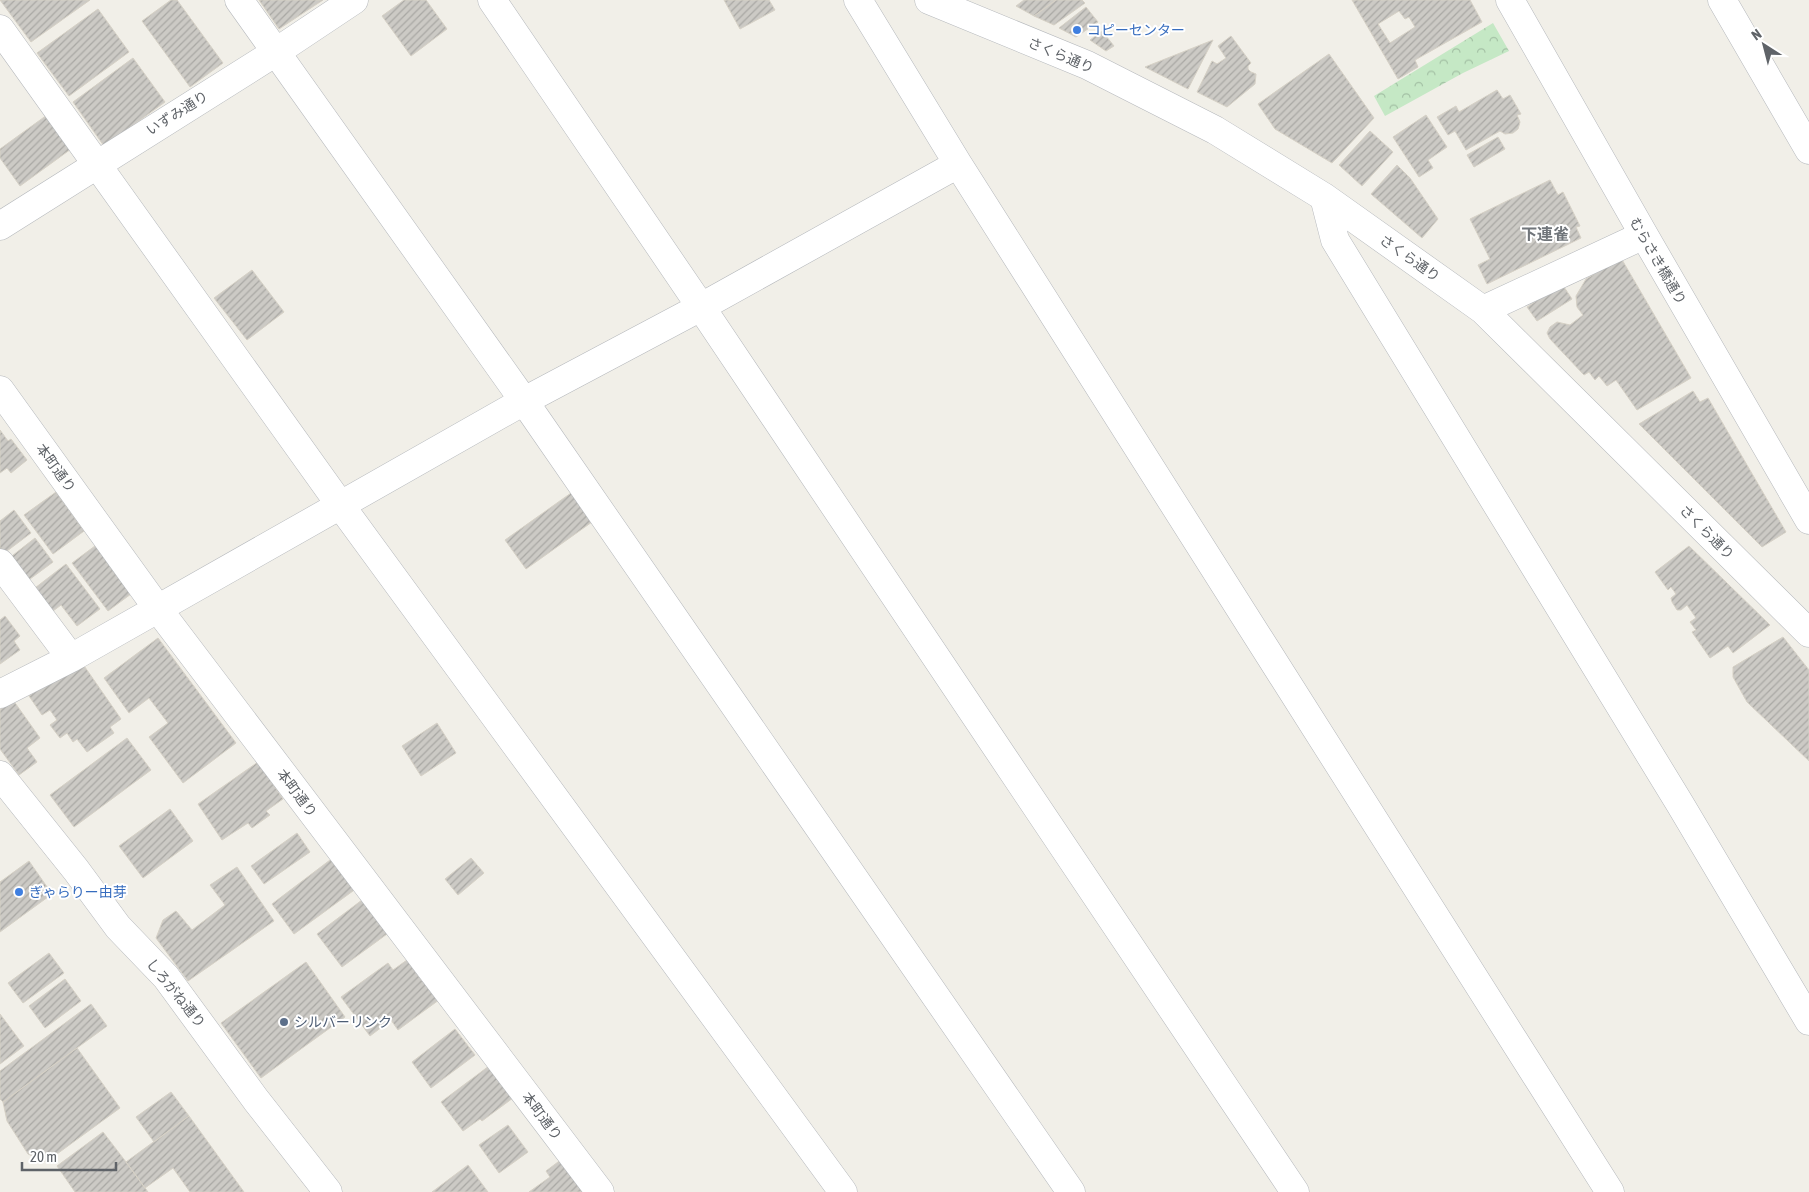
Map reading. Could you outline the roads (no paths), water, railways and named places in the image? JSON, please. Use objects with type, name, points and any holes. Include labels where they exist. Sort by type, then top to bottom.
[{"type":"street","points":[[239,0],[524,402],[1071,1192]]},
{"type":"street","name":"いずみ通り","points":[[0,226],[276,52],[354,0]]},
{"type":"street","points":[[492,0],[574,118],[1295,1192]]},
{"type":"street","points":[[858,0],[958,164],[1610,1192]]},
{"type":"street","name":"さくら通り","points":[[929,0],[1087,65],[1215,130],[1324,197],[1483,310],[1809,633]]},
{"type":"street","name":"むらさき橋通り","points":[[1510,0],[1809,520]]},
{"type":"street","points":[[1722,0],[1809,150]]},
{"type":"street","points":[[0,28],[341,506],[843,1192]]},
{"type":"street","points":[[0,694],[71,658],[524,402],[701,307],[958,164]]},
{"type":"street","points":[[1324,197],[1335,240],[1680,804],[1809,1021]]},
{"type":"street","points":[[1483,310],[1644,235]]},
{"type":"street","name":"本町通り","points":[[0,390],[158,609],[600,1192]]},
{"type":"street","points":[[0,563],[71,658]]},
{"type":"street","name":"しろがね通り","points":[[0,775],[76,870],[118,928],[166,977],[256,1100],[328,1192]]},
{"type":"place","name":"コピーセンター","points":[[1077,30]]},
{"type":"place","name":"ぎゃらりー由芽","points":[[19,892]]},
{"type":"place","name":"シルバーリンク","points":[[284,1022]]},
{"type":"district","name":"下連雀","points":[[1545,234]]}]
